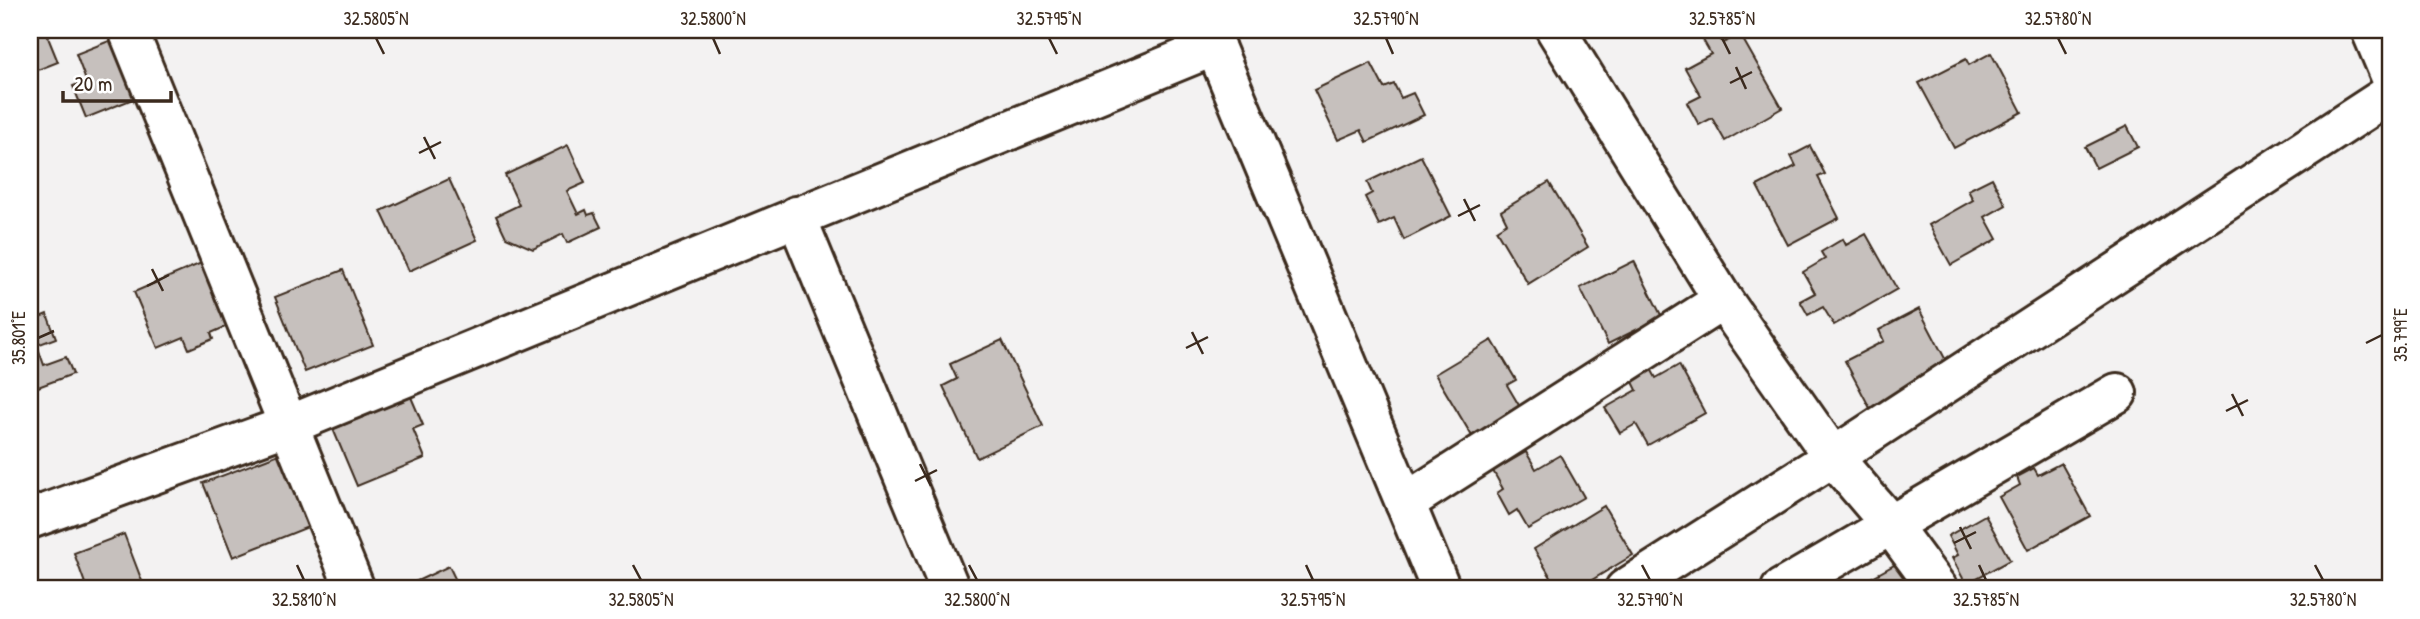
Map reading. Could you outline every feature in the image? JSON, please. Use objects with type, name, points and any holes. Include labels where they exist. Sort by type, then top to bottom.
[{"type":"street","points":[[128,30],[355,589]]},
{"type":"street","points":[[2371,30],[2390,75]]},
{"type":"street","points":[[1568,34],[1723,300],[1833,457],[1890,524],[1938,589]]},
{"type":"street","points":[[30,520],[289,425],[796,216],[1211,38],[1441,589]]},
{"type":"street","points":[[1625,589],[1833,457],[2390,94]]},
{"type":"street","points":[[796,216],[950,589]]},
{"type":"street","points":[[1405,503],[1723,300]]},
{"type":"street","points":[[1781,589],[2117,393]]},
{"type":"building","points":[[30,30],[45,30],[58,62],[30,73]]},
{"type":"building","points":[[1716,33],[1723,43],[1740,34],[1782,108],[1725,141],[1712,118],[1699,125],[1687,103],[1701,96],[1685,68],[1711,54],[1703,40]]},
{"type":"building","points":[[114,39],[138,97],[86,118],[73,86],[86,81],[76,54]]},
{"type":"building","points":[[1991,53],[2022,112],[1954,148],[1919,83],[1966,59],[1969,65]]},
{"type":"building","points":[[1371,63],[1384,88],[1394,84],[1401,98],[1413,93],[1424,115],[1367,142],[1361,130],[1338,140],[1314,90]]},
{"type":"building","points":[[2127,126],[2138,147],[2096,168],[2085,147]]},
{"type":"building","points":[[568,145],[585,183],[567,191],[578,214],[586,210],[588,215],[594,213],[601,227],[567,243],[563,234],[533,249],[506,237],[496,216],[519,205],[505,175]]},
{"type":"building","points":[[1810,146],[1825,174],[1818,177],[1839,218],[1788,245],[1757,186],[1796,166],[1791,156]]},
{"type":"building","points":[[1421,156],[1451,216],[1404,240],[1394,218],[1379,225],[1365,197],[1372,193],[1367,182]]},
{"type":"building","points":[[1992,178],[2006,205],[1985,217],[1997,239],[1951,265],[1929,225],[1973,200],[1968,190]]},
{"type":"building","points":[[449,179],[477,240],[409,271],[381,211]]},
{"type":"building","points":[[1549,182],[1588,247],[1528,284],[1496,230],[1507,223],[1501,211]]},
{"type":"building","points":[[1866,234],[1897,289],[1834,325],[1823,307],[1808,315],[1800,301],[1815,293],[1803,272],[1825,259],[1821,252],[1843,239],[1846,245]]},
{"type":"building","points":[[206,261],[232,324],[211,333],[213,339],[189,349],[184,337],[158,348],[134,292]]},
{"type":"building","points":[[1634,261],[1662,317],[1608,344],[1580,288]]},
{"type":"building","points":[[343,270],[373,345],[305,372],[275,297]]},
{"type":"building","points":[[1919,309],[1951,370],[1872,412],[1845,361],[1884,341],[1879,330]]},
{"type":"building","points":[[47,314],[56,338],[37,345],[44,365],[66,357],[73,374],[30,390],[30,321]]},
{"type":"building","points":[[1002,340],[1043,426],[977,458],[943,386],[957,379],[950,364]]},
{"type":"building","points":[[1492,340],[1516,380],[1507,385],[1520,407],[1472,436],[1435,374]]},
{"type":"building","points":[[1679,365],[1705,413],[1648,445],[1636,424],[1620,433],[1605,408],[1637,390],[1631,378],[1650,367],[1656,378]]},
{"type":"building","points":[[411,397],[423,425],[413,429],[425,458],[357,486],[333,429]]},
{"type":"building","points":[[1526,452],[1536,469],[1560,455],[1584,497],[1528,529],[1517,510],[1509,515],[1497,493],[1503,489],[1493,471]]},
{"type":"building","points":[[279,454],[308,527],[233,557],[203,483]]},
{"type":"building","points":[[2061,463],[2090,516],[2028,550],[1999,497],[2020,485],[2017,477],[2034,468],[2038,475]]},
{"type":"building","points":[[1604,506],[1633,555],[1577,589],[1558,589],[1534,549]]},
{"type":"building","points":[[1985,515],[2010,560],[1966,584],[1952,558],[1958,555],[1948,536]]},
{"type":"building","points":[[124,534],[145,589],[87,589],[74,553]]},
{"type":"building","points":[[1905,559],[1932,589],[1851,589]]},
{"type":"building","points":[[449,566],[460,589],[400,589]]}]
